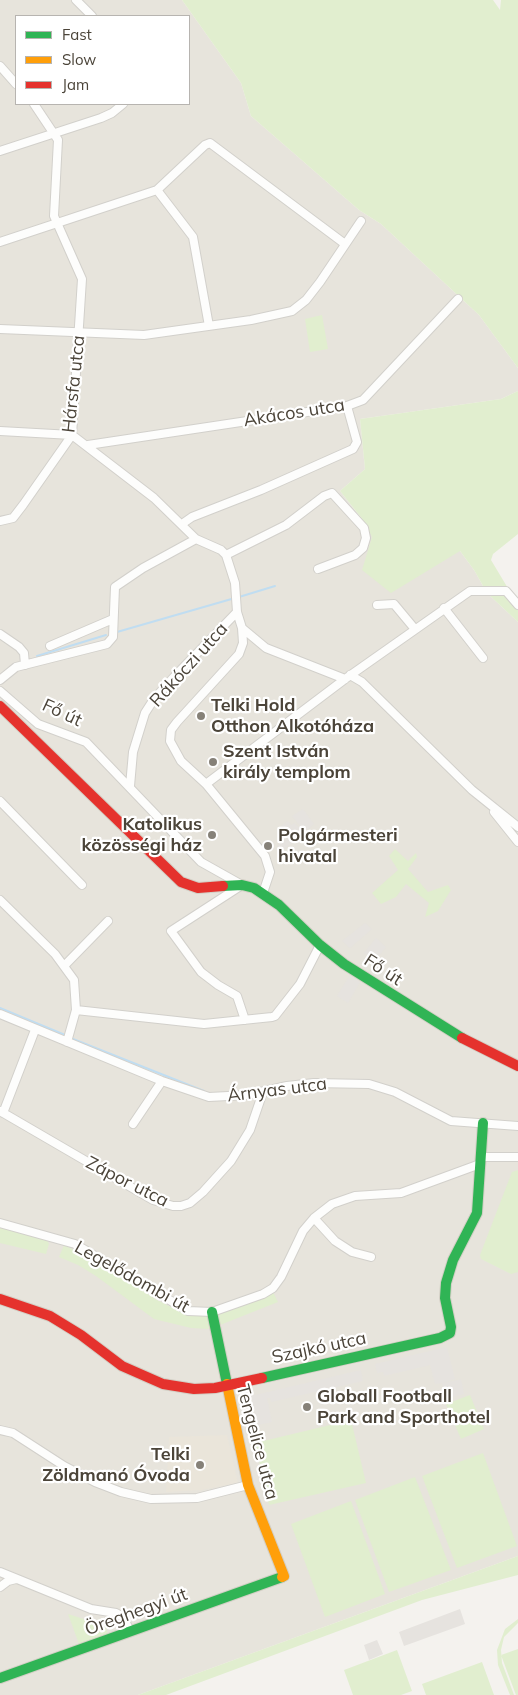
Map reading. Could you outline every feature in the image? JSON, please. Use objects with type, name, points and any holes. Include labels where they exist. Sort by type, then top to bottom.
[{"type":"street","points":[[76,0],[91,15]]},
{"type":"street","points":[[0,66],[15,83]]},
{"type":"street","points":[[35,105],[54,133]]},
{"type":"street","points":[[0,151],[112,113],[122,105]]},
{"type":"street","name":"Hársfa utca","points":[[0,521],[12,518],[18,511],[72,435],[82,279],[54,216],[58,140],[54,133]]},
{"type":"street","points":[[0,242],[58,225],[157,190],[210,143],[346,244]]},
{"type":"street","points":[[157,190],[193,237],[209,326]]},
{"type":"street","points":[[0,330],[144,335],[209,326],[292,311],[306,300],[361,221]]},
{"type":"street","name":"Akácos utca","points":[[88,445],[347,406],[363,400],[458,299]]},
{"type":"street","points":[[182,524],[187,519],[261,490],[353,449],[357,442],[347,406]]},
{"type":"street","points":[[0,431],[72,435],[88,445],[182,524],[196,539],[216,547],[226,556],[286,525],[324,496],[332,493],[364,528],[366,538],[363,548],[355,555],[318,569]]},
{"type":"street","points":[[0,680],[10,671],[25,665],[108,644],[113,637],[115,587],[144,568],[196,539]]},
{"type":"street","name":"Rákóczi utca","points":[[130,786],[133,752],[145,713],[154,699],[236,612],[235,583],[226,556]]},
{"type":"street","points":[[206,784],[414,628],[470,591],[506,591],[518,604]]},
{"type":"street","points":[[377,604],[394,604],[414,628]]},
{"type":"street","points":[[444,608],[483,658]]},
{"type":"street","points":[[236,612],[242,628],[243,644],[239,654],[171,730],[170,741],[174,752],[193,774],[206,784],[269,863],[270,872],[263,893]]},
{"type":"street","points":[[50,646],[113,619]]},
{"type":"street","points":[[242,628],[266,648],[362,682],[494,810],[518,827]]},
{"type":"street","points":[[0,634],[19,647],[24,653],[25,665]]},
{"type":"street","name":"Fő út","points":[[0,691],[38,724],[86,742],[130,786],[200,862],[242,885],[263,893],[279,905],[320,945],[344,964],[429,1019],[518,1066]]},
{"type":"street","name":"Fő út","points":[[0,706],[181,882],[198,888],[242,885]]},
{"type":"street","points":[[0,801],[82,885]]},
{"type":"street","points":[[494,810],[494,813],[518,842]]},
{"type":"street","points":[[242,885],[172,931],[202,972],[218,985],[237,996],[245,1020]]},
{"type":"street","points":[[0,900],[55,954],[74,980],[76,1010],[67,1042]]},
{"type":"street","points":[[64,966],[108,921]]},
{"type":"street","points":[[76,1010],[204,1024],[275,1016],[303,979],[320,945]]},
{"type":"street","name":"Árnyas utca","points":[[0,1014],[162,1081],[209,1097],[246,1095],[287,1086],[314,1083],[369,1084],[395,1092],[450,1121],[518,1126]]},
{"type":"street","points":[[2,1112],[35,1030]]},
{"type":"street","points":[[133,1124],[162,1081]]},
{"type":"street","name":"Zápor utca","points":[[2,1112],[153,1200],[173,1206],[181,1206],[190,1203],[203,1192],[231,1161],[250,1130],[262,1092]]},
{"type":"street","name":"Szajkó utca","points":[[0,1299],[50,1316],[81,1335],[122,1366],[139,1374],[163,1384],[194,1389],[226,1386],[422,1342],[450,1333],[445,1298],[446,1284],[454,1260],[477,1213],[483,1123]]},
{"type":"street","name":"Legelődombi út","points":[[0,1223],[75,1244],[188,1311],[212,1312],[256,1297],[273,1288],[281,1277],[303,1231],[314,1218],[332,1204],[355,1196],[401,1193],[480,1160],[518,1156]]},
{"type":"street","points":[[314,1218],[336,1241],[352,1252],[371,1258]]},
{"type":"street","name":"Tengelice utca","points":[[212,1312],[248,1485],[284,1576]]},
{"type":"street","points":[[0,1430],[13,1433],[64,1466],[95,1482],[129,1494],[151,1499],[197,1498],[248,1485]]},
{"type":"street","points":[[0,1572],[91,1609],[116,1613],[123,1617],[130,1631]]},
{"type":"street","name":"Öreghegyi út","points":[[0,1678],[284,1576]]},
{"type":"street","points":[[0,1587],[8,1581],[16,1579]]},
{"type":"shaded area","points":[[0,0],[182,0],[241,83],[251,116],[359,210],[381,224],[479,315],[518,368],[518,391],[501,399],[360,419],[365,469],[340,491],[363,520],[373,537],[460,551],[474,570],[487,593],[518,622],[518,1556],[138,1695],[0,1695]]},
{"type":"shaded area","points":[[303,809],[314,824],[281,852],[277,846],[289,837],[291,840],[294,838],[291,835],[288,837],[280,827],[288,821],[291,825],[295,823],[298,827],[300,826],[292,816]]},
{"type":"shaded area","points":[[365,923],[372,929],[350,948],[342,941]]},
{"type":"shaded area","points":[[376,938],[386,947],[375,961],[364,953]]},
{"type":"shaded area","points":[[350,975],[360,982],[348,1003],[337,996]]},
{"type":"shaded area","points":[[447,1347],[455,1379],[443,1383],[461,1379],[464,1394],[446,1399],[442,1383],[435,1384],[430,1365],[384,1376],[383,1372],[377,1373],[375,1364]]},
{"type":"shaded area","points":[[361,1370],[363,1381],[271,1402],[270,1398],[267,1398],[272,1422],[258,1425],[251,1396]]},
{"type":"shaded area","name":"Telki Zöldmanó Óvoda","points":[[227,1435],[238,1483],[201,1490],[166,1492],[169,1437]]},
{"type":"shaded area","points":[[460,1609],[465,1624],[404,1646],[399,1632]]},
{"type":"shaded area","points":[[377,1640],[383,1654],[369,1660],[364,1645]]},
{"type":"green space","points":[[182,0],[493,0],[500,10],[501,0],[518,0],[518,368],[479,315],[381,224],[359,210],[251,116],[241,83]]},
{"type":"green space","points":[[322,315],[328,349],[310,352],[305,319]]},
{"type":"green space","points":[[518,391],[518,534],[493,554],[491,560],[518,605],[518,622],[487,593],[474,570],[460,551],[391,593],[362,570],[372,537],[363,520],[340,491],[365,469],[360,419],[501,399]]},
{"type":"green space","points":[[395,849],[408,861],[416,853],[417,857],[408,869],[428,892],[448,885],[451,890],[438,911],[425,917],[429,903],[406,884],[396,897],[381,904],[372,893],[398,870],[389,856]]},
{"type":"green space","points":[[518,1170],[518,1272],[511,1274],[481,1259],[480,1255],[512,1172]]},
{"type":"green space","points":[[0,1227],[46,1238],[49,1244],[46,1254],[0,1243]]},
{"type":"green space","points":[[64,1245],[111,1268],[155,1299],[181,1312],[207,1315],[210,1321],[209,1329],[191,1328],[154,1319],[96,1276],[78,1265],[59,1257]]},
{"type":"green space","points":[[273,1292],[278,1302],[220,1325],[218,1322],[217,1314]]},
{"type":"green space","points":[[470,1395],[484,1429],[461,1439],[446,1404]]},
{"type":"green space","points":[[351,1420],[366,1483],[269,1505],[255,1443]]},
{"type":"green space","points":[[483,1453],[517,1546],[457,1568],[422,1476]]},
{"type":"green space","points":[[415,1477],[451,1570],[389,1592],[355,1500]]},
{"type":"green space","points":[[351,1501],[385,1594],[325,1617],[291,1524]]},
{"type":"green space","points":[[518,1556],[518,1575],[422,1600],[166,1695],[138,1695]]},
{"type":"green space","points":[[68,1614],[90,1621],[103,1619],[108,1634],[79,1644]]},
{"type":"green space","points":[[518,1619],[518,1623],[504,1637],[501,1650],[502,1663],[514,1695],[510,1695],[498,1665],[497,1650],[505,1629]]},
{"type":"green space","points":[[518,1649],[518,1695],[516,1695],[501,1655]]},
{"type":"green space","points":[[397,1650],[412,1691],[401,1695],[353,1695],[344,1670]]},
{"type":"green space","points":[[482,1662],[494,1695],[426,1695],[422,1684]]},
{"type":"waterway","points":[[239,597],[275,586]]},
{"type":"waterway","points":[[117,632],[235,598]]},
{"type":"waterway","points":[[37,656],[106,635]]},
{"type":"waterway","points":[[0,1008],[65,1035]]},
{"type":"waterway","points":[[73,1039],[204,1091]]},
{"type":"traffic: fast","points":[[223,886],[242,885],[254,888],[279,905],[320,945],[344,964],[462,1038]]},
{"type":"traffic: fast","points":[[262,1378],[440,1338],[450,1333],[451,1327],[445,1298],[446,1283],[453,1260],[477,1213],[483,1123]]},
{"type":"traffic: fast","points":[[212,1312],[227,1384]]},
{"type":"traffic: fast","points":[[0,1678],[282,1577]]},
{"type":"traffic: slow","points":[[227,1384],[248,1485],[284,1576],[282,1577]]},
{"type":"traffic: jam","points":[[0,706],[181,882],[198,888],[223,886]]},
{"type":"traffic: jam","points":[[462,1038],[518,1066]]},
{"type":"traffic: jam","points":[[0,1299],[50,1316],[81,1335],[122,1366],[163,1384],[194,1389],[215,1388],[262,1378]]},
{"type":"place","name":"Telki Hold Otthon Alkotóháza","points":[[201,716]]},
{"type":"place","name":"Szent István király templom","points":[[213,762]]},
{"type":"place","name":"Katolikus közösségi ház","points":[[212,835]]},
{"type":"place","name":"Polgármesteri hivatal","points":[[268,846]]},
{"type":"place","name":"Globall Football Park and Sporthotel","points":[[307,1407]]},
{"type":"place","name":"Telki Zöldmanó Óvoda","points":[[200,1465]]}]
